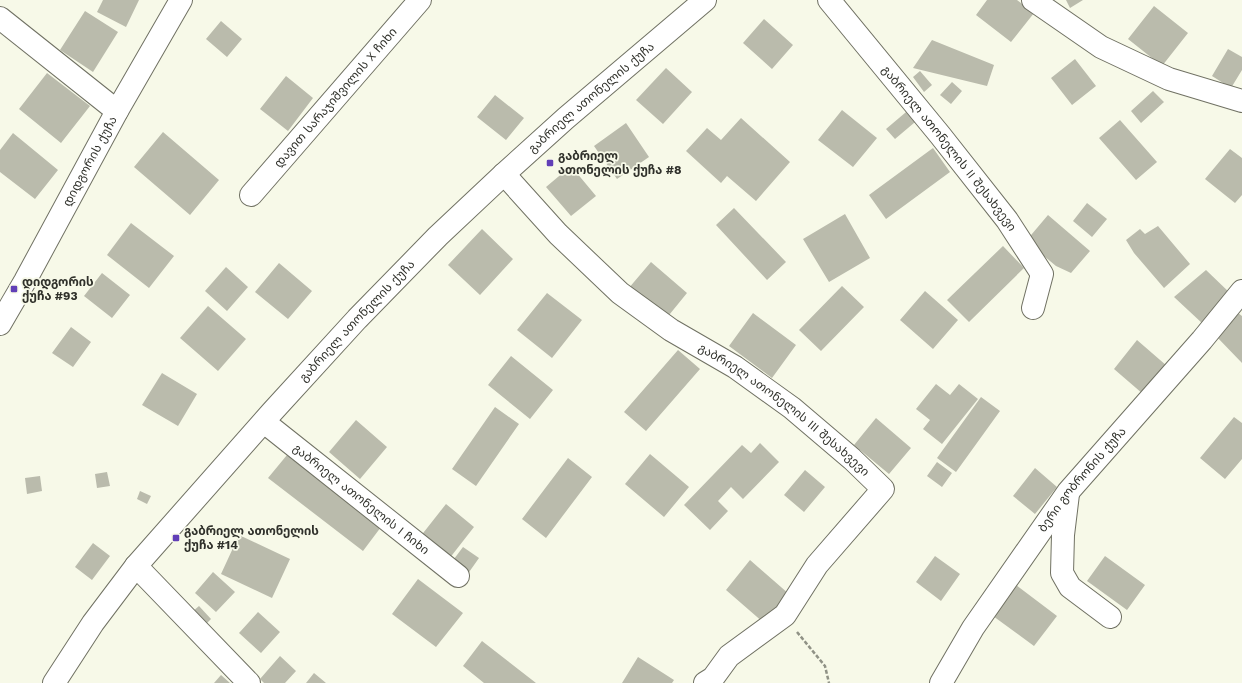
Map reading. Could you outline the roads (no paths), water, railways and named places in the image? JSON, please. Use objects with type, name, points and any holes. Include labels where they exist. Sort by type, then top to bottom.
[{"type":"street","name":"დიდგორის ქუჩა","points":[[0,324],[118,110],[181,0]]},
{"type":"street","name":"დავით სარაჯიშვილის X ჩიხი","points":[[251,195],[420,0]]},
{"type":"street","name":"გაბრიელ ათონელის ქუჩა","points":[[54,683],[93,622],[136,566],[357,319],[438,236],[504,174],[566,118],[705,0]]},
{"type":"street","name":"გაბრიელ ათონელის II შესახვევი","points":[[829,0],[935,129],[1007,220],[1042,274],[1033,308]]},
{"type":"street","points":[[1032,0],[1101,47],[1170,79],[1242,101]]},
{"type":"street","points":[[0,18],[118,110]]},
{"type":"street","name":"გაბრიელ ათონელის III შესახვევი","points":[[504,174],[558,234],[620,293],[671,330],[735,367],[792,408],[852,459],[882,489],[817,565],[785,615],[730,656],[713,678],[705,683]]},
{"type":"street","name":"ბერი გობრონის ქუჩა","points":[[941,683],[973,628],[1068,492],[1197,346],[1242,291]]},
{"type":"street","name":"გაბრიელ ათონელის I ჩიხი","points":[[264,422],[458,576]]},
{"type":"street","points":[[1068,492],[1063,535],[1062,573],[1070,587],[1110,617]]},
{"type":"street","points":[[136,566],[249,683]]},
{"type":"place","name":"გაბრიელ ათონელის ქუჩა #8","points":[[550,163]]},
{"type":"place","name":"დიდგორის ქუჩა #93","points":[[14,289]]},
{"type":"place","name":"გაბრიელ ათონელის ქუჩა #14","points":[[176,538]]}]
